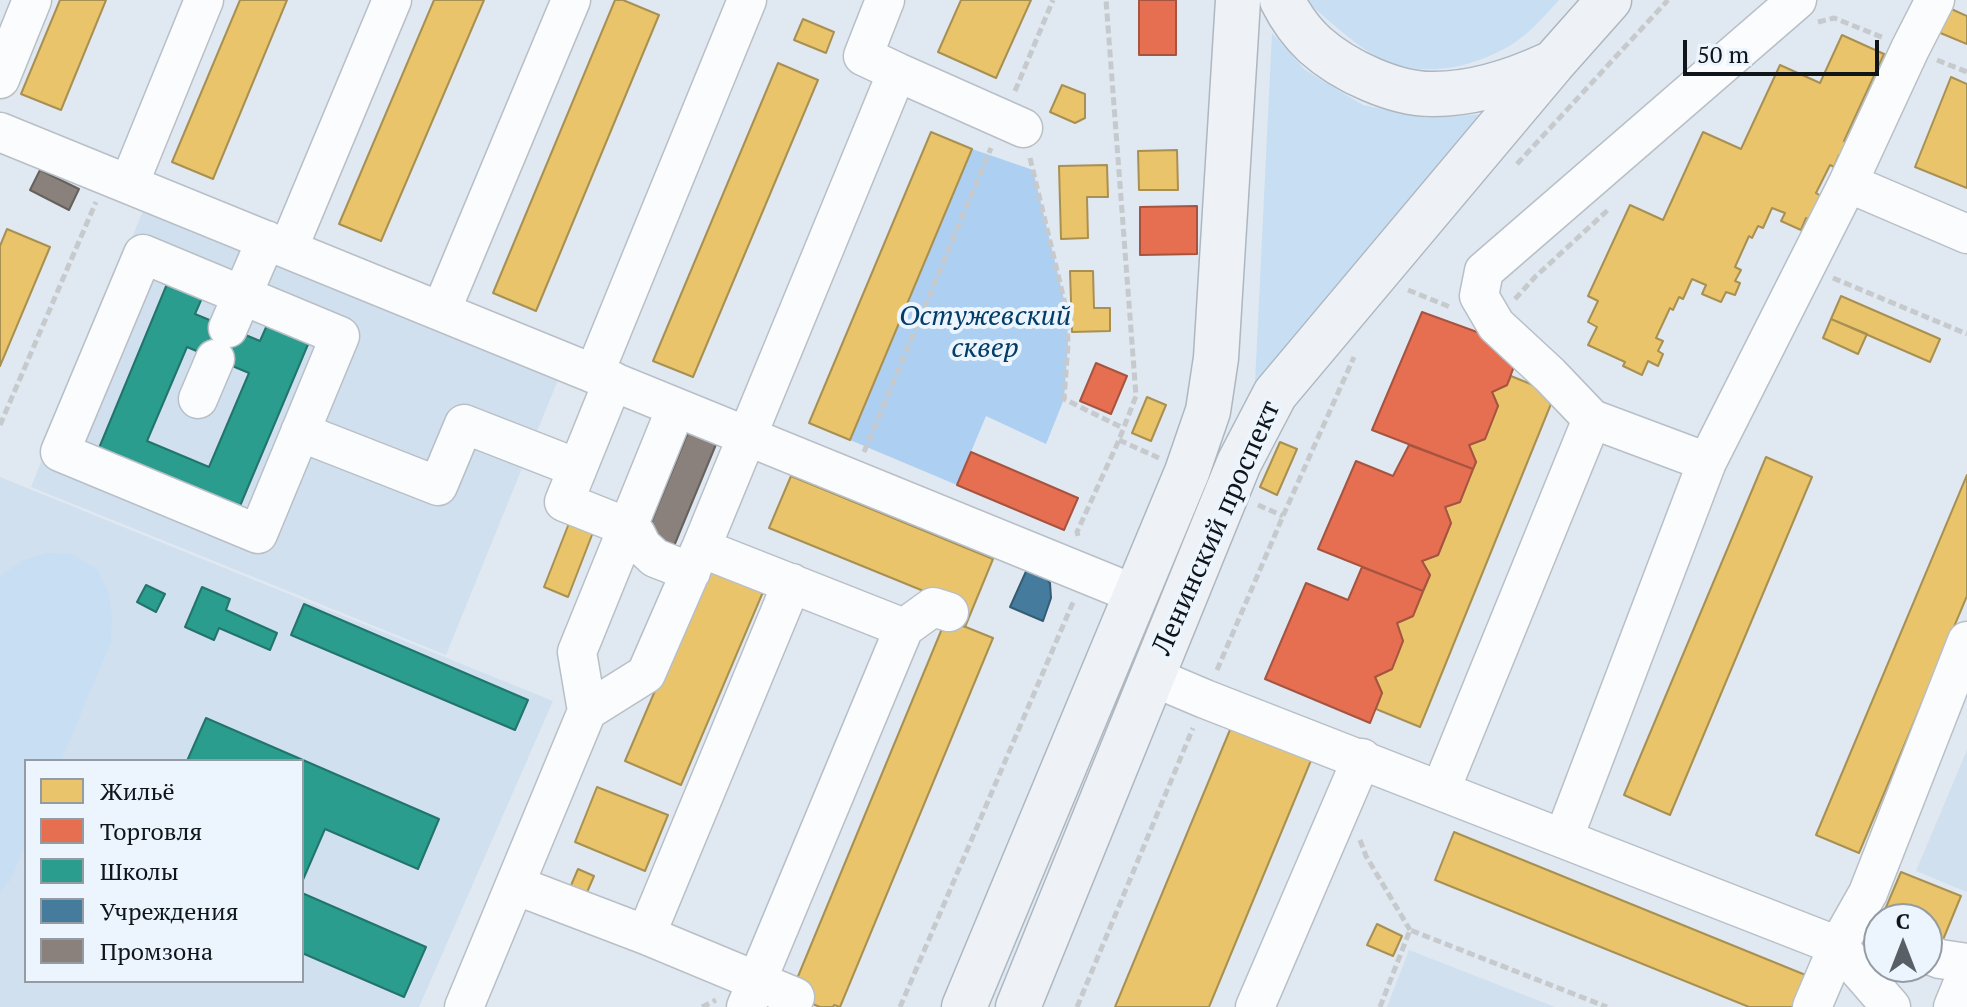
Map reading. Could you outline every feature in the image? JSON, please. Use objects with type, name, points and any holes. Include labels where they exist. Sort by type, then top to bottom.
[{"type":"main road","name":"Ленинский проспект","points":[[964,1007],[1137,595],[1208,411],[1216,358],[1238,0]]},
{"type":"main road","points":[[1282,0],[1315,45],[1338,62],[1389,86],[1432,95],[1452,93],[1505,82],[1553,63]]},
{"type":"main road","name":"Ленинский проспект","points":[[1018,1007],[1239,463],[1275,394],[1609,0]]},
{"type":"lane","points":[[0,79],[32,0]]},
{"type":"lane","points":[[118,180],[204,0]]},
{"type":"lane","points":[[198,399],[229,328],[277,245],[392,0]]},
{"type":"lane","points":[[441,311],[571,0]]},
{"type":"lane","points":[[747,0],[604,378],[564,502],[627,527],[655,558],[696,560],[792,583],[904,628]]},
{"type":"lane","points":[[885,0],[863,56],[1013,124]]},
{"type":"lane","points":[[1564,837],[1707,462],[1848,183],[1935,0]]},
{"type":"lane","points":[[1707,462],[1592,419],[1496,325],[1479,296],[1484,271],[1801,13]]},
{"type":"lane","points":[[587,711],[646,674],[897,72]]},
{"type":"lane","points":[[0,132],[1137,595]]},
{"type":"lane","points":[[1848,183],[1967,234]]},
{"type":"lane","points":[[143,254],[229,328],[340,336],[258,534],[60,452],[143,254]]},
{"type":"lane","points":[[464,1007],[587,711],[577,652],[676,408]]},
{"type":"lane","points":[[1441,789],[1592,419]]},
{"type":"lane","points":[[300,432],[438,486],[464,424],[577,468]]},
{"type":"lane","points":[[646,935],[792,583]]},
{"type":"lane","points":[[752,994],[904,628],[933,607],[949,612]]},
{"type":"lane","points":[[1812,1007],[1856,935],[1868,893],[1967,641]]},
{"type":"lane","points":[[1153,677],[1356,773],[1441,789],[1564,837],[1856,935],[1891,1007]]},
{"type":"lane","points":[[1255,1007],[1356,773]]},
{"type":"lane","points":[[515,885],[646,935],[752,994],[795,997]]},
{"type":"lane","points":[[1943,959],[1967,963]]},
{"type":"lane","points":[[1953,1007],[1967,973]]},
{"type":"path","points":[[852,479],[1013,124],[1053,0]]},
{"type":"path","points":[[900,1007],[1085,574],[1077,532],[1136,396],[1106,0]]},
{"type":"path","points":[[1509,173],[1668,0]]},
{"type":"path","points":[[1801,13],[1834,18],[1967,72]]},
{"type":"path","points":[[1013,124],[1067,312],[1064,399],[1123,428]]},
{"type":"path","points":[[0,425],[118,180]]},
{"type":"path","points":[[1403,288],[1496,325],[1535,277],[1614,204]]},
{"type":"path","points":[[1806,267],[1967,334]]},
{"type":"path","points":[[1077,1007],[1283,516],[1356,353]]},
{"type":"path","points":[[1119,440],[1154,455]]},
{"type":"path","points":[[1248,500],[1283,516]]},
{"type":"path","points":[[1356,773],[1354,828],[1366,856],[1410,930],[1607,1007]]},
{"type":"path","points":[[1380,1007],[1410,930]]},
{"type":"shaded area","points":[[1309,0],[1559,0],[1532,29],[1500,51],[1453,67],[1420,69],[1378,58],[1339,30]]},
{"type":"shaded area","points":[[1272,33],[1305,70],[1363,105],[1427,118],[1485,114],[1255,383]]},
{"type":"shaded area","points":[[144,208],[560,375],[446,655],[31,487]]},
{"type":"shaded area","points":[[0,477],[553,701],[419,1007],[0,1007]]},
{"type":"shaded area","points":[[47,553],[71,554],[97,569],[109,593],[111,642],[62,759],[24,759],[24,849],[11,879],[0,892],[0,576],[23,560]]},
{"type":"shaded area","points":[[1967,750],[1967,892],[1916,871]]},
{"type":"shaded area","points":[[1409,950],[1555,1007],[1387,1007]]},
{"type":"green space","name":"Остужевский сквер","points":[[972,149],[1033,170],[1067,312],[1068,344],[1064,399],[1046,444],[986,416],[957,485],[850,440]]},
{"type":"building: Жильё","points":[[60,0],[106,0],[61,110],[21,94]]},
{"type":"building: Жильё","points":[[240,0],[287,0],[213,179],[172,162]]},
{"type":"building: Жильё","points":[[434,0],[484,0],[381,241],[339,224]]},
{"type":"building: Жильё","points":[[615,0],[623,0],[659,15],[536,311],[493,293]]},
{"type":"building: Жильё","points":[[961,0],[1031,0],[996,78],[938,52]]},
{"type":"building: Жильё","points":[[1949,8],[1967,16],[1967,44],[1938,32]]},
{"type":"building: Жильё","points":[[803,19],[834,32],[826,53],[794,40]]},
{"type":"building: Жильё","points":[[1842,35],[1884,54],[1844,141],[1849,143],[1843,157],[1839,155],[1834,167],[1830,165],[1816,193],[1821,196],[1815,222],[1806,218],[1801,230],[1781,221],[1785,213],[1772,208],[1763,228],[1758,226],[1752,238],[1749,236],[1735,267],[1741,270],[1735,281],[1740,283],[1735,295],[1726,292],[1721,302],[1702,294],[1706,285],[1692,279],[1683,299],[1679,297],[1673,310],[1670,308],[1656,338],[1663,341],[1658,351],[1663,354],[1658,366],[1648,361],[1642,375],[1623,366],[1625,362],[1588,345],[1597,327],[1588,322],[1598,301],[1588,296],[1630,205],[1663,220],[1703,132],[1741,149],[1780,65],[1820,83]]},
{"type":"building: Жильё","points":[[778,63],[818,80],[693,377],[653,361]]},
{"type":"building: Жильё","points":[[1951,77],[1967,84],[1967,188],[1915,167]]},
{"type":"building: Жильё","points":[[1062,85],[1085,94],[1085,118],[1075,123],[1050,112]]},
{"type":"building: Жильё","points":[[931,132],[972,149],[850,440],[809,423]]},
{"type":"building: Жильё","points":[[1177,150],[1178,190],[1139,190],[1138,151]]},
{"type":"building: Жильё","points":[[1107,165],[1108,197],[1087,197],[1088,238],[1061,239],[1059,166]]},
{"type":"building: Жильё","points":[[7,229],[50,247],[0,366],[0,246]]},
{"type":"building: Жильё","points":[[1070,271],[1093,271],[1094,308],[1110,308],[1110,331],[1072,332]]},
{"type":"building: Жильё","points":[[1841,296],[1940,339],[1930,362],[1831,319]]},
{"type":"building: Жильё","points":[[1831,319],[1867,334],[1858,354],[1823,338]]},
{"type":"building: Жильё","points":[[1511,376],[1555,394],[1420,727],[1376,709],[1382,693],[1375,677],[1392,669],[1403,641],[1397,623],[1413,616],[1430,575],[1422,561],[1438,555],[1451,523],[1445,507],[1460,502],[1476,462],[1469,445],[1485,439],[1498,406],[1492,392],[1507,385]]},
{"type":"building: Жильё","points":[[1147,397],[1166,405],[1151,441],[1132,433]]},
{"type":"building: Жильё","points":[[1280,442],[1297,449],[1277,495],[1260,487]]},
{"type":"building: Жильё","points":[[1766,457],[1812,477],[1670,815],[1624,795]]},
{"type":"building: Жильё","points":[[1967,475],[1967,596],[1859,853],[1816,835]]},
{"type":"building: Жильё","points":[[791,476],[993,559],[965,627],[946,619],[953,603],[769,528]]},
{"type":"building: Жильё","points":[[573,513],[597,522],[568,597],[544,587]]},
{"type":"building: Жильё","points":[[707,569],[763,592],[681,785],[625,761]]},
{"type":"building: Жильё","points":[[946,619],[993,638],[840,1007],[820,1007],[795,997],[794,986]]},
{"type":"building: Жильё","points":[[1232,725],[1312,758],[1209,1007],[1115,1007]]},
{"type":"building: Жильё","points":[[597,787],[668,815],[645,871],[575,842]]},
{"type":"building: Жильё","points":[[1454,832],[1808,976],[1795,1007],[1749,1007],[1435,880]]},
{"type":"building: Жильё","points":[[578,869],[594,876],[582,904],[566,897]]},
{"type":"building: Жильё","points":[[1901,872],[1961,896],[1943,940],[1943,903],[1888,903]]},
{"type":"building: Жильё","points":[[1377,924],[1402,936],[1393,956],[1367,945]]},
{"type":"building: Торговля","points":[[1139,0],[1176,0],[1176,55],[1139,55]]},
{"type":"building: Торговля","points":[[1197,206],[1197,254],[1140,255],[1140,207]]},
{"type":"building: Торговля","points":[[1422,312],[1521,348],[1507,385],[1492,392],[1498,406],[1485,439],[1469,445],[1476,462],[1473,469],[1372,430]]},
{"type":"building: Торговля","points":[[1096,363],[1127,376],[1111,414],[1080,401]]},
{"type":"building: Торговля","points":[[1409,445],[1473,469],[1460,502],[1445,507],[1451,523],[1438,555],[1422,561],[1430,575],[1423,591],[1318,549],[1356,461],[1393,476]]},
{"type":"building: Торговля","points":[[971,452],[1078,498],[1064,530],[957,485]]},
{"type":"building: Торговля","points":[[1362,567],[1423,591],[1413,616],[1397,623],[1403,641],[1392,669],[1375,677],[1382,693],[1370,723],[1265,679],[1306,583],[1348,600]]},
{"type":"building: Школы","points":[[167,284],[202,298],[195,314],[260,341],[267,325],[309,342],[240,506],[99,448]],"holes":[[[187,347],[249,373],[209,467],[147,441]]]},
{"type":"building: Школы","points":[[146,585],[165,594],[156,612],[137,602]]},
{"type":"building: Школы","points":[[202,587],[230,599],[226,610],[277,633],[270,650],[219,628],[214,640],[185,627]]},
{"type":"building: Школы","points":[[304,604],[528,700],[515,730],[291,635]]},
{"type":"building: Школы","points":[[206,718],[301,759],[188,759]]},
{"type":"building: Школы","points":[[304,760],[439,819],[418,869],[325,829],[304,877]]},
{"type":"building: Школы","points":[[304,894],[426,947],[404,997],[304,954]]},
{"type":"building: Учреждения","points":[[1028,567],[1042,574],[1050,583],[1051,598],[1043,621],[1010,607]]},
{"type":"building: Промзона","points":[[40,170],[79,189],[69,210],[30,190]]},
{"type":"building: Промзона","points":[[689,430],[717,442],[674,546],[646,535]]}]
